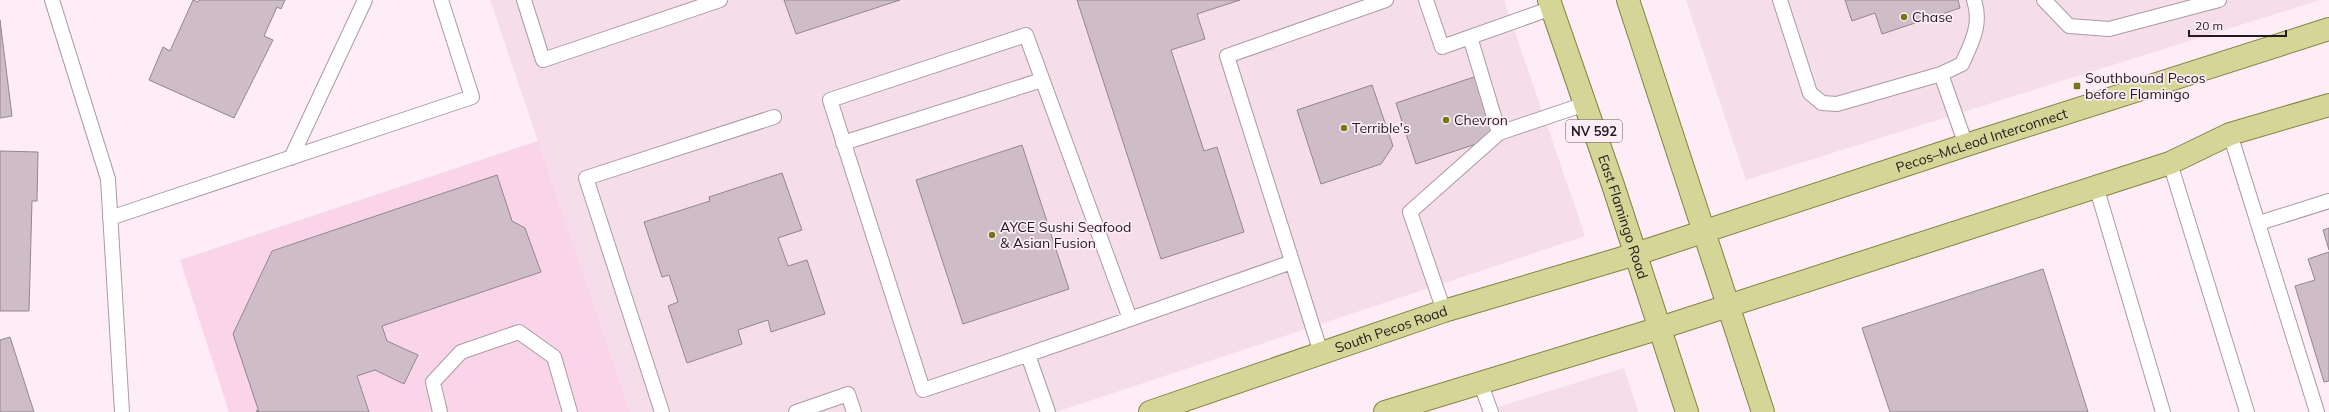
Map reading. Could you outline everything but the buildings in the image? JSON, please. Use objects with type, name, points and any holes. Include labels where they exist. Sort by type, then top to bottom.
[{"type":"main road","points":[[1628,0],[1763,412]]},
{"type":"main road","name":"East Flamingo Road","points":[[1551,4],[1636,254],[1687,412]]},
{"type":"main road","name":"Pecos–McLeod Interconnect","points":[[1636,254],[1966,145],[2329,29]]},
{"type":"main road","points":[[1385,412],[1728,307],[2170,163],[2230,134],[2329,105]]},
{"type":"main road","name":"South Pecos Road","points":[[1150,412],[1444,311],[1636,254]]},
{"type":"lane","points":[[52,0],[108,179],[122,412]]},
{"type":"lane","points":[[291,158],[365,0]]},
{"type":"lane","points":[[110,218],[472,97],[442,0]]},
{"type":"lane","points":[[524,0],[543,60],[720,0]]},
{"type":"lane","points":[[1321,353],[1227,56],[1386,0]]},
{"type":"lane","points":[[1426,0],[1442,47],[1551,4]]},
{"type":"lane","points":[[1780,0],[1810,93],[1822,103],[1837,104],[1941,74],[1962,64],[1975,35],[1978,12],[1974,0]]},
{"type":"lane","points":[[2044,0],[2069,26],[2109,29],[2220,0]]},
{"type":"lane","points":[[1130,319],[1026,35],[830,100],[923,390],[1028,355],[1292,262]]},
{"type":"lane","points":[[1470,37],[1499,132]]},
{"type":"lane","points":[[1941,74],[1966,145]]},
{"type":"lane","points":[[843,143],[1042,80]]},
{"type":"lane","points":[[1444,311],[1410,212],[1499,132],[1585,104]]},
{"type":"lane","points":[[662,412],[586,178],[774,117]]},
{"type":"lane","points":[[2230,134],[2317,412]]},
{"type":"lane","points":[[2170,163],[2247,412]]},
{"type":"lane","points":[[2096,186],[2163,412]]},
{"type":"lane","points":[[2259,223],[2329,201]]},
{"type":"lane","points":[[440,412],[433,382],[460,352],[519,332],[554,357],[570,412]]},
{"type":"lane","points":[[1028,355],[1048,412]]},
{"type":"lane","points":[[1480,382],[1491,412]]},
{"type":"lane","points":[[796,412],[848,394],[854,412]]},
{"type":"shaded area","points":[[490,0],[1504,0],[1585,236],[1056,412],[630,412]]},
{"type":"shaded area","points":[[1686,0],[2320,0],[1746,180]]},
{"type":"shaded area","points":[[538,141],[630,412],[229,412],[180,260]]},
{"type":"shaded area","points":[[1624,368],[1638,412],[1482,412]]},
{"type":"place","name":"Chase","points":[[1904,17]]},
{"type":"place","name":"Southbound Pecos before Flamingo","points":[[2077,86]]},
{"type":"place","name":"Chevron","points":[[1446,120]]},
{"type":"place","name":"Terrible's","points":[[1344,128]]},
{"type":"place","name":"AYCE Sushi Seafood & Asian Fusion","points":[[992,235]]}]
